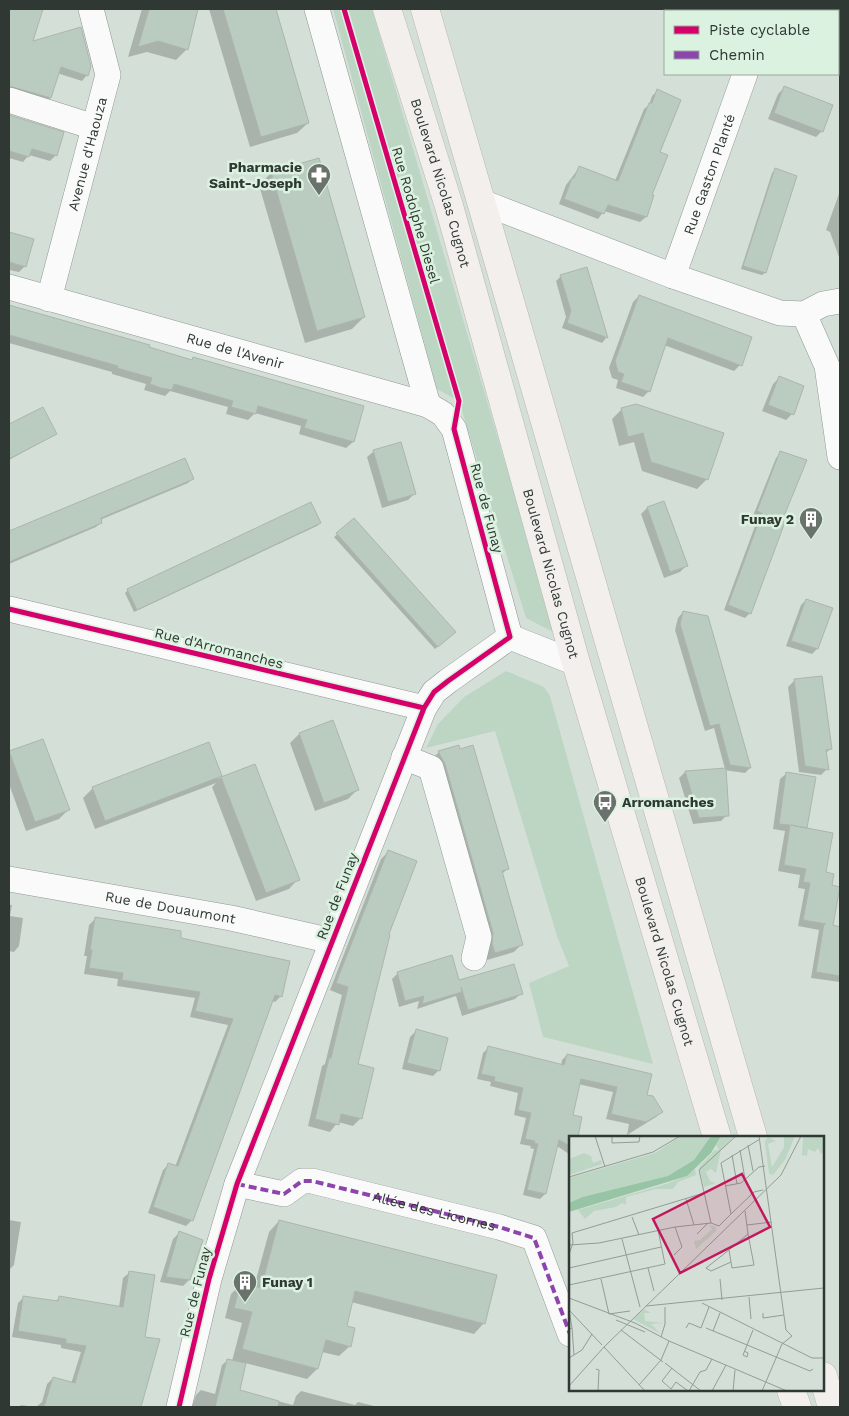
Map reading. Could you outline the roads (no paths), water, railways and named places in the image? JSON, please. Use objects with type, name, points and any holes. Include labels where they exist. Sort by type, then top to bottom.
[{"type":"main road","name":"Boulevard Nicolas Cugnot","points":[[387,9],[449,206],[576,663],[717,1136]]},
{"type":"main road","points":[[425,9],[753,1136]]},
{"type":"main road","points":[[824,1379],[832,1407]]},
{"type":"main road","points":[[791,1391],[797,1407]]},
{"type":"street","name":"Avenue d'Haouza","points":[[49,298],[108,75],[91,9]]},
{"type":"street","points":[[317,9],[428,405]]},
{"type":"street","name":"Rue Gaston Planté","points":[[673,276],[745,75]]},
{"type":"street","points":[[9,100],[94,127]]},
{"type":"street","points":[[482,202],[673,276],[780,313],[804,314],[823,304],[840,301]]},
{"type":"street","name":"Rue de l'Avenir","points":[[9,287],[428,405],[443,414],[454,429]]},
{"type":"street","points":[[804,314],[827,366],[840,457]]},
{"type":"street","name":"Rue de Funay","points":[[179,1407],[209,1279],[237,1184],[424,708],[434,692],[510,637],[454,429]]},
{"type":"street","name":"Rue d'Arromanches","points":[[9,609],[424,708]]},
{"type":"street","points":[[510,637],[576,663]]},
{"type":"street","points":[[404,757],[431,768],[479,937],[474,958]]},
{"type":"street","name":"Rue de Douaumont","points":[[9,879],[231,918],[332,941]]},
{"type":"street","name":"Allée des Licornes","points":[[237,1184],[284,1194],[302,1181],[312,1181],[499,1227],[534,1238],[569,1331]]},
{"type":"place","name":"Pharmacie Saint-Joseph","points":[[319,196]]},
{"type":"place","name":"Funay 2","points":[[811,540]]},
{"type":"place","name":"Arromanches","points":[[605,823]]},
{"type":"place","name":"Funay 1","points":[[245,1303]]}]
